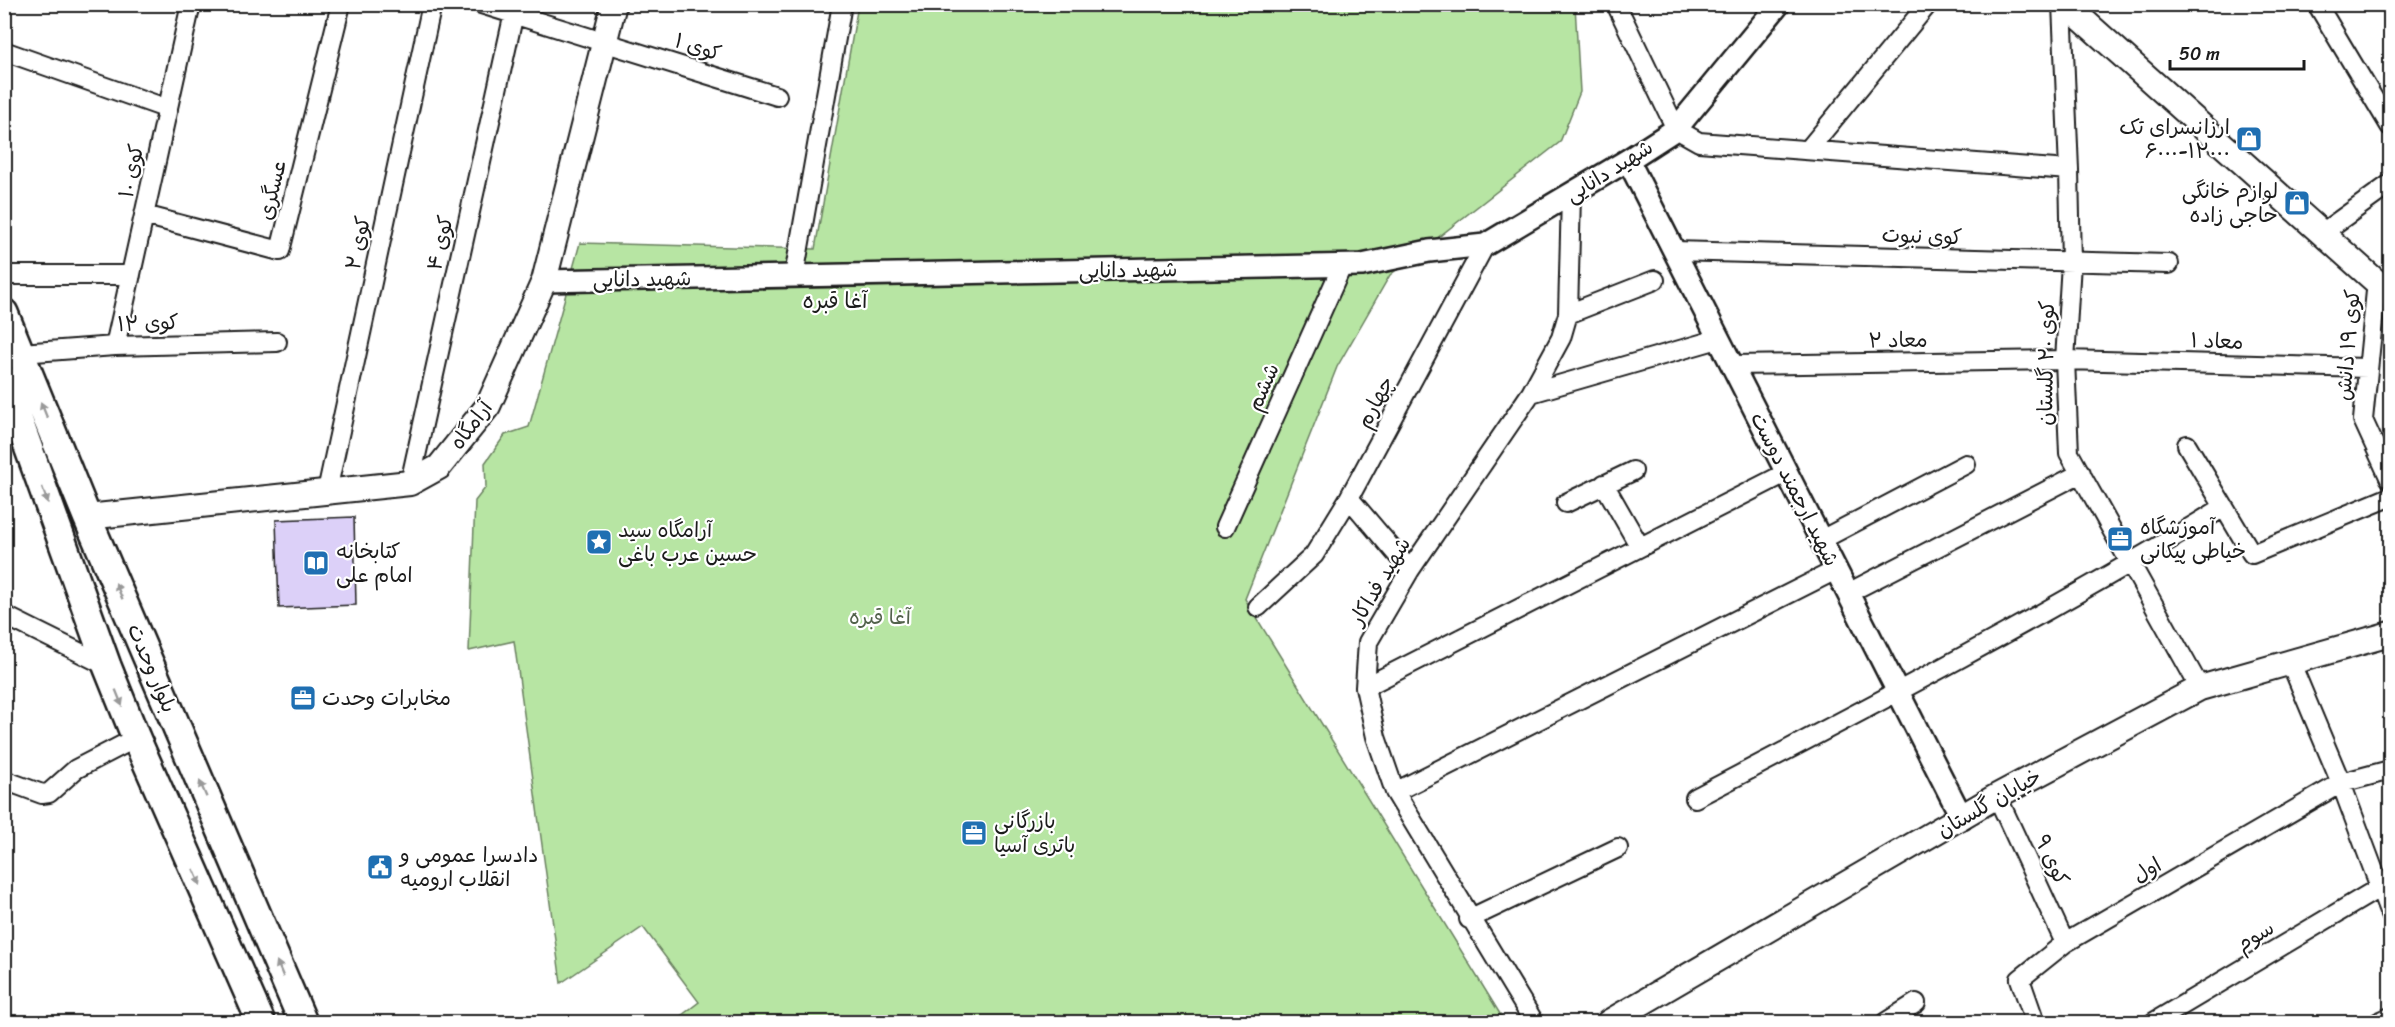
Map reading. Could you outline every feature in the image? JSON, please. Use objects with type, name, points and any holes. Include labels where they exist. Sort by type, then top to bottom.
[{"type":"main road","name":"آرامگاه","points":[[87,517],[410,483],[439,467],[488,406],[544,281],[614,4]]},
{"type":"main road","points":[[2063,4],[2384,288]]},
{"type":"main road","name":"بلوار وحدت","points":[[4,313],[87,517],[303,1023]]},
{"type":"main road","name":"بلوار وحدت","points":[[4,380],[107,666],[136,738],[261,1023]]},
{"type":"main road","name":"خیابان گلستان","points":[[1609,1023],[1997,796],[2200,688],[2391,634]]},
{"type":"street","name":"کوی ۱۰","points":[[115,346],[191,4]]},
{"type":"street","name":"عسگری","points":[[144,215],[280,251],[341,4]]},
{"type":"street","name":"کوی ۲","points":[[327,491],[432,4]]},
{"type":"street","name":"کوی ۱","points":[[482,4],[515,9],[604,41],[777,96]]},
{"type":"street","points":[[794,276],[842,4]]},
{"type":"street","points":[[1616,4],[1676,129],[1699,142],[2069,170]]},
{"type":"street","name":"شهید دانایی","points":[[544,281],[1342,266],[1362,265],[1429,251],[1485,245],[1571,195],[1676,129],[1779,4]]},
{"type":"street","points":[[1808,150],[1928,4]]},
{"type":"street","name":"کوی ۲۰ گلستان","points":[[2063,4],[2071,263],[2065,360],[2069,453],[2200,688]]},
{"type":"street","points":[[2317,4],[2391,126]]},
{"type":"street","name":"کوی ۴","points":[[410,483],[515,9]]},
{"type":"street","points":[[4,51],[168,109]]},
{"type":"street","name":"شهید ارجمند دوست","points":[[1628,160],[1962,818]]},
{"type":"street","points":[[2322,233],[2391,184]]},
{"type":"street","name":"شهید فداکار","points":[[1534,1023],[1395,792],[1376,737],[1365,687],[1368,642],[1410,570],[1531,393],[1561,338],[1568,314],[1571,195]]},
{"type":"street","name":"چهارم","points":[[1258,607],[1314,555],[1349,498],[1485,245]]},
{"type":"street","name":"کوی نبوت","points":[[1674,251],[2169,264]]},
{"type":"street","name":"ششم","points":[[1225,527],[1342,266]]},
{"type":"street","points":[[4,276],[131,275]]},
{"type":"street","points":[[1568,314],[1655,280]]},
{"type":"street","name":"کوی ۱۹ دانش","points":[[2384,288],[2368,368],[2363,420],[2391,479]]},
{"type":"street","points":[[1531,393],[1718,339]]},
{"type":"street","name":"کوی ۱۲","points":[[21,353],[115,346],[277,342]]},
{"type":"street","name":"معاد ۲","points":[[1732,365],[2065,360]]},
{"type":"street","name":"معاد ۱","points":[[2065,360],[2368,368]]},
{"type":"street","points":[[2187,445],[2252,554],[2391,496]]},
{"type":"street","points":[[1821,540],[1966,464]]},
{"type":"street","points":[[1566,503],[1633,471]]},
{"type":"street","points":[[1365,687],[1786,473]]},
{"type":"street","points":[[1848,593],[2081,473]]},
{"type":"street","points":[[1604,484],[1640,547]]},
{"type":"street","points":[[1349,498],[1410,570]]},
{"type":"street","points":[[1695,798],[1898,692],[2131,564],[2224,507]]},
{"type":"street","points":[[1395,792],[1836,570]]},
{"type":"street","points":[[4,615],[107,666]]},
{"type":"street","points":[[2290,661],[2385,886],[2391,914]]},
{"type":"street","points":[[4,780],[42,795],[49,793],[76,769],[136,738]]},
{"type":"street","name":"اول","points":[[2035,1023],[2020,979],[2065,943],[2341,783],[2391,770]]},
{"type":"street","name":"کوی ۹","points":[[1997,796],[2065,943]]},
{"type":"street","points":[[1469,918],[1618,848]]},
{"type":"street","name":"سوم","points":[[2154,1023],[2385,886]]},
{"type":"street","points":[[1886,1023],[1916,1003]]},
{"type":"street","points":[[2379,1023],[2391,1017]]},
{"type":"green space","name":"آغا قبره","points":[[858,5],[1575,5],[1580,92],[1560,142],[1390,275],[1337,367],[1245,599],[1505,1022],[673,1022],[699,1002],[643,927],[561,983],[514,641],[469,651],[475,501],[486,487],[485,463],[505,435],[529,427],[580,243],[815,249]]},
{"type":"building","name":"کتابخانه امام علی","points":[[354,517],[356,605],[279,608],[276,520]]},
{"type":"place","name":"ارزانسرای تک ۶۰۰۰-۱۲۰۰۰","points":[[2249,139]]},
{"type":"place","name":"لوازم خانگی حاجی زاده","points":[[2297,203]]},
{"type":"place","name":"آموزشگاه خیاطی پیکانی","points":[[2120,539]]},
{"type":"place","name":"آرامگاه سید حسین عرب باغی","points":[[599,542]]},
{"type":"place","name":"کتابخانه امام علی","points":[[316,563]]},
{"type":"place","name":"مخابرات وحدت","points":[[303,698]]},
{"type":"place","name":"بازرگانی باتری آسیا","points":[[974,833]]},
{"type":"place","name":"دادسرا عمومی و انقلاب ارومیه","points":[[380,867]]},
{"type":"district","name":"آغا قبره","points":[[835,300]]}]
